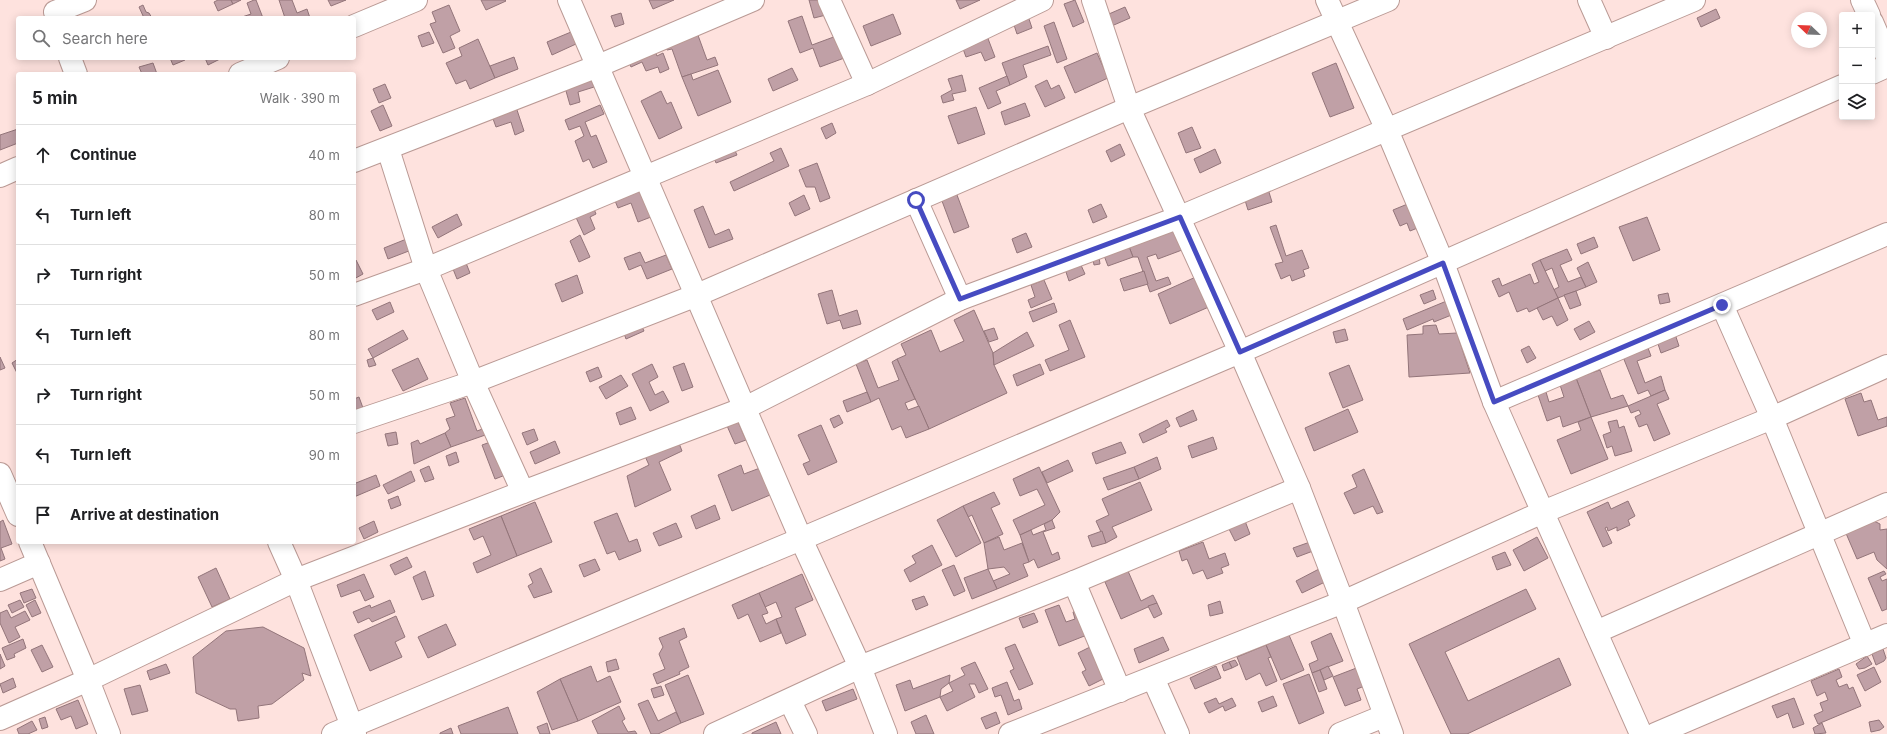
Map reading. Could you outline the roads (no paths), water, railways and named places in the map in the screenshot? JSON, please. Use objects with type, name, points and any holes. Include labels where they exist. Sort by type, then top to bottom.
[{"type":"street","points":[[53,10],[85,0]]},
{"type":"street","points":[[356,25],[416,0]]},
{"type":"street","points":[[569,0],[647,178],[801,539],[860,667],[886,734]]},
{"type":"street","points":[[356,160],[598,66],[753,0]]},
{"type":"street","points":[[829,0],[867,84]]},
{"type":"street","points":[[356,294],[426,269],[647,178],[867,84],[1042,0]]},
{"type":"street","points":[[1093,0],[1129,108],[1180,217],[1299,488],[1344,602],[1388,725],[1340,734]]},
{"type":"street","points":[[1327,0],[1387,130],[1443,263],[1494,402],[1641,734]]},
{"type":"street","points":[[356,421],[473,382],[697,296],[1129,108],[1388,0]]},
{"type":"street","points":[[1589,0],[1606,38]]},
{"type":"street","points":[[0,719],[88,680],[296,580],[522,492],[745,408],[960,299],[1180,217],[1694,0]]},
{"type":"street","points":[[1862,0],[1868,12]]},
{"type":"street","points":[[1875,29],[1887,57]]},
{"type":"street","points":[[71,60],[75,72]]},
{"type":"street","points":[[245,72],[273,60]]},
{"type":"street","points":[[1875,72],[1887,66]]},
{"type":"street","points":[[279,544],[296,580],[347,731],[1240,352],[1839,87]]},
{"type":"street","points":[[388,148],[426,269],[473,382],[522,492]]},
{"type":"street","points":[[0,176],[16,169]]},
{"type":"street","points":[[916,200],[960,299]]},
{"type":"street","points":[[1494,402],[1887,234]]},
{"type":"street","points":[[1722,305],[1772,418],[1865,645]]},
{"type":"street","points":[[1010,734],[1344,602],[1543,512],[1772,418],[1887,366]]},
{"type":"street","points":[[0,474],[16,510]]},
{"type":"street","points":[[715,734],[860,667],[1074,582],[1299,488]]},
{"type":"street","points":[[1596,632],[1887,504]]},
{"type":"street","points":[[31,544],[109,734]]},
{"type":"street","points":[[0,580],[39,563]]},
{"type":"street","points":[[1074,582],[1120,691]]},
{"type":"street","points":[[1655,734],[1887,635]]},
{"type":"street","points":[[1153,678],[1178,734]]},
{"type":"street","points":[[790,700],[806,734]]}]
